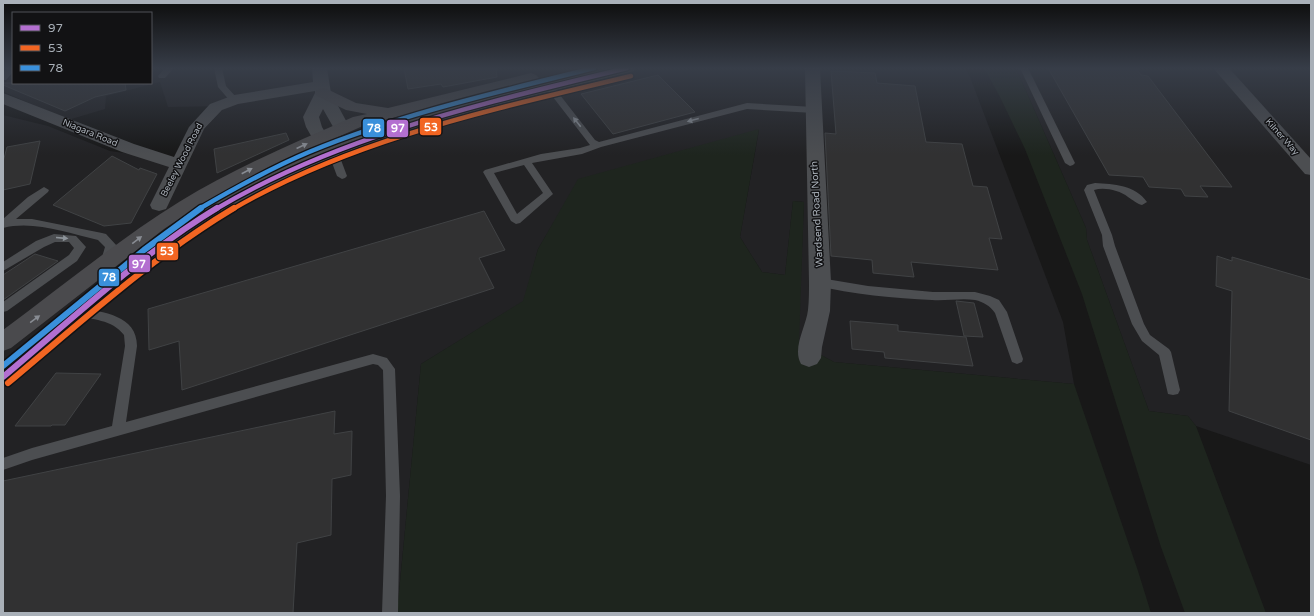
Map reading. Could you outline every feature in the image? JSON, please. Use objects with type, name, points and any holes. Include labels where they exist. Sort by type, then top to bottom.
[{"type":"highway","points":[[338,97],[346,104],[361,109],[396,111]]},
{"type":"highway","points":[[3,342],[157,225],[187,205],[247,171],[336,140],[396,111],[455,97]]},
{"type":"highway","points":[[3,377],[79,312],[183,230],[212,212],[286,173],[336,140],[431,120],[517,97]]},
{"type":"street","name":"Beeley Wood Road","points":[[159,205],[197,127],[206,116],[216,106],[250,97]]},
{"type":"street","points":[[317,97],[311,117],[314,127],[336,140]]},
{"type":"street","points":[[325,97],[336,140]]},
{"type":"street","name":"Wardsend Road North","points":[[809,358],[818,312],[820,282],[813,97]]},
{"type":"street","name":"Kilner Way","points":[[1246,97],[1311,170]]},
{"type":"street","name":"Niagara Road","points":[[3,98],[128,148],[179,164]]},
{"type":"lane","points":[[231,97],[234,100]]},
{"type":"lane","points":[[557,97],[592,142],[598,145]]},
{"type":"lane","points":[[1038,97],[1070,163]]},
{"type":"lane","points":[[526,161],[548,194],[516,221],[488,172],[526,161],[541,157],[582,152],[598,145],[747,106],[814,110]]},
{"type":"lane","points":[[336,140],[342,176]]},
{"type":"lane","points":[[1142,202],[1123,188],[1095,186],[1091,187],[1089,190],[1107,235],[1109,246],[1138,324],[1146,338],[1154,346],[1165,352],[1173,390]]},
{"type":"lane","points":[[3,224],[32,198],[44,190]]},
{"type":"lane","points":[[3,224],[32,222],[102,237],[111,246],[106,264]]},
{"type":"lane","points":[[36,246],[44,225]]},
{"type":"lane","points":[[3,267],[36,246],[54,238],[72,239],[80,248],[73,258],[3,308]]},
{"type":"lane","points":[[820,282],[868,290],[933,296],[975,296],[986,299],[995,303],[1001,312],[1017,359]]},
{"type":"lane","points":[[79,312],[113,320],[124,327],[130,335],[131,346],[118,430]]},
{"type":"lane","points":[[3,464],[32,454],[373,359],[382,361],[389,369],[393,496],[390,613]]},
{"type":"shaded area","points":[[15,97],[106,97],[105,109],[68,120]]},
{"type":"shaded area","points":[[165,97],[977,97],[1063,322],[1074,384],[834,362],[798,343],[804,202],[793,201],[785,275],[762,272],[740,237],[759,130],[554,222],[538,249],[524,301],[421,364],[397,613],[3,613],[3,115],[48,126],[110,151],[182,161],[189,145],[226,106],[168,107]]},
{"type":"shaded area","points":[[1000,97],[1029,97],[1086,228],[1087,240],[1149,411],[1188,416],[1196,426],[1266,613],[1185,613],[1161,547],[1082,294],[1025,149]]},
{"type":"shaded area","points":[[1029,97],[1311,97],[1311,465],[1196,426],[1188,416],[1149,411],[1087,240],[1086,228]]},
{"type":"shaded area","points":[[759,129],[740,237],[762,272],[785,275],[793,201],[804,202],[799,343],[834,362],[1074,384],[1151,613],[397,613],[421,364],[523,301],[538,249],[578,179]]},
{"type":"shaded area","points":[[266,169],[271,173],[194,214],[189,213],[190,211]]},
{"type":"building","points":[[31,97],[96,97],[65,111]]},
{"type":"building","points":[[583,97],[680,97],[695,112],[613,134]]},
{"type":"building","points":[[833,97],[917,97],[926,142],[962,144],[973,186],[987,187],[1002,239],[989,238],[998,270],[911,262],[914,277],[873,273],[872,260],[831,256],[825,133],[836,134]]},
{"type":"building","points":[[1064,97],[1164,97],[1232,187],[1200,186],[1208,197],[1185,196],[1181,189],[1149,187],[1143,177],[1109,175]]},
{"type":"building","points":[[286,133],[289,140],[217,173],[214,149]]},
{"type":"building","points":[[40,141],[30,184],[3,190],[3,162],[7,147]]},
{"type":"building","points":[[112,156],[139,170],[140,168],[157,174],[131,223],[104,226],[53,205]]},
{"type":"building","points":[[484,211],[505,250],[479,258],[494,288],[182,390],[179,341],[149,350],[148,309]]},
{"type":"building","points":[[35,254],[58,261],[3,300],[3,275]]},
{"type":"building","points":[[1217,256],[1232,261],[1232,257],[1311,280],[1311,440],[1229,411],[1232,291],[1216,286]]},
{"type":"building","points":[[956,301],[974,303],[983,337],[964,336]]},
{"type":"building","points":[[850,321],[898,325],[898,331],[966,337],[973,366],[885,358],[884,352],[852,349]]},
{"type":"building","points":[[56,373],[101,374],[65,425],[15,426]]},
{"type":"building","points":[[335,411],[334,434],[352,431],[351,475],[332,479],[331,535],[297,543],[293,613],[3,613],[3,481]]},
{"type":"transit line","name":"78","points":[[3,366],[98,286],[165,233],[187,217],[229,192],[292,160],[358,134],[391,122],[480,97]]},
{"type":"transit line","name":"97","points":[[3,377],[138,264],[192,224],[248,191],[310,161],[363,140],[437,116],[510,97]]},
{"type":"transit line","name":"53","points":[[8,383],[153,262],[197,231],[283,182],[367,147],[404,135],[479,113],[547,97]]}]
